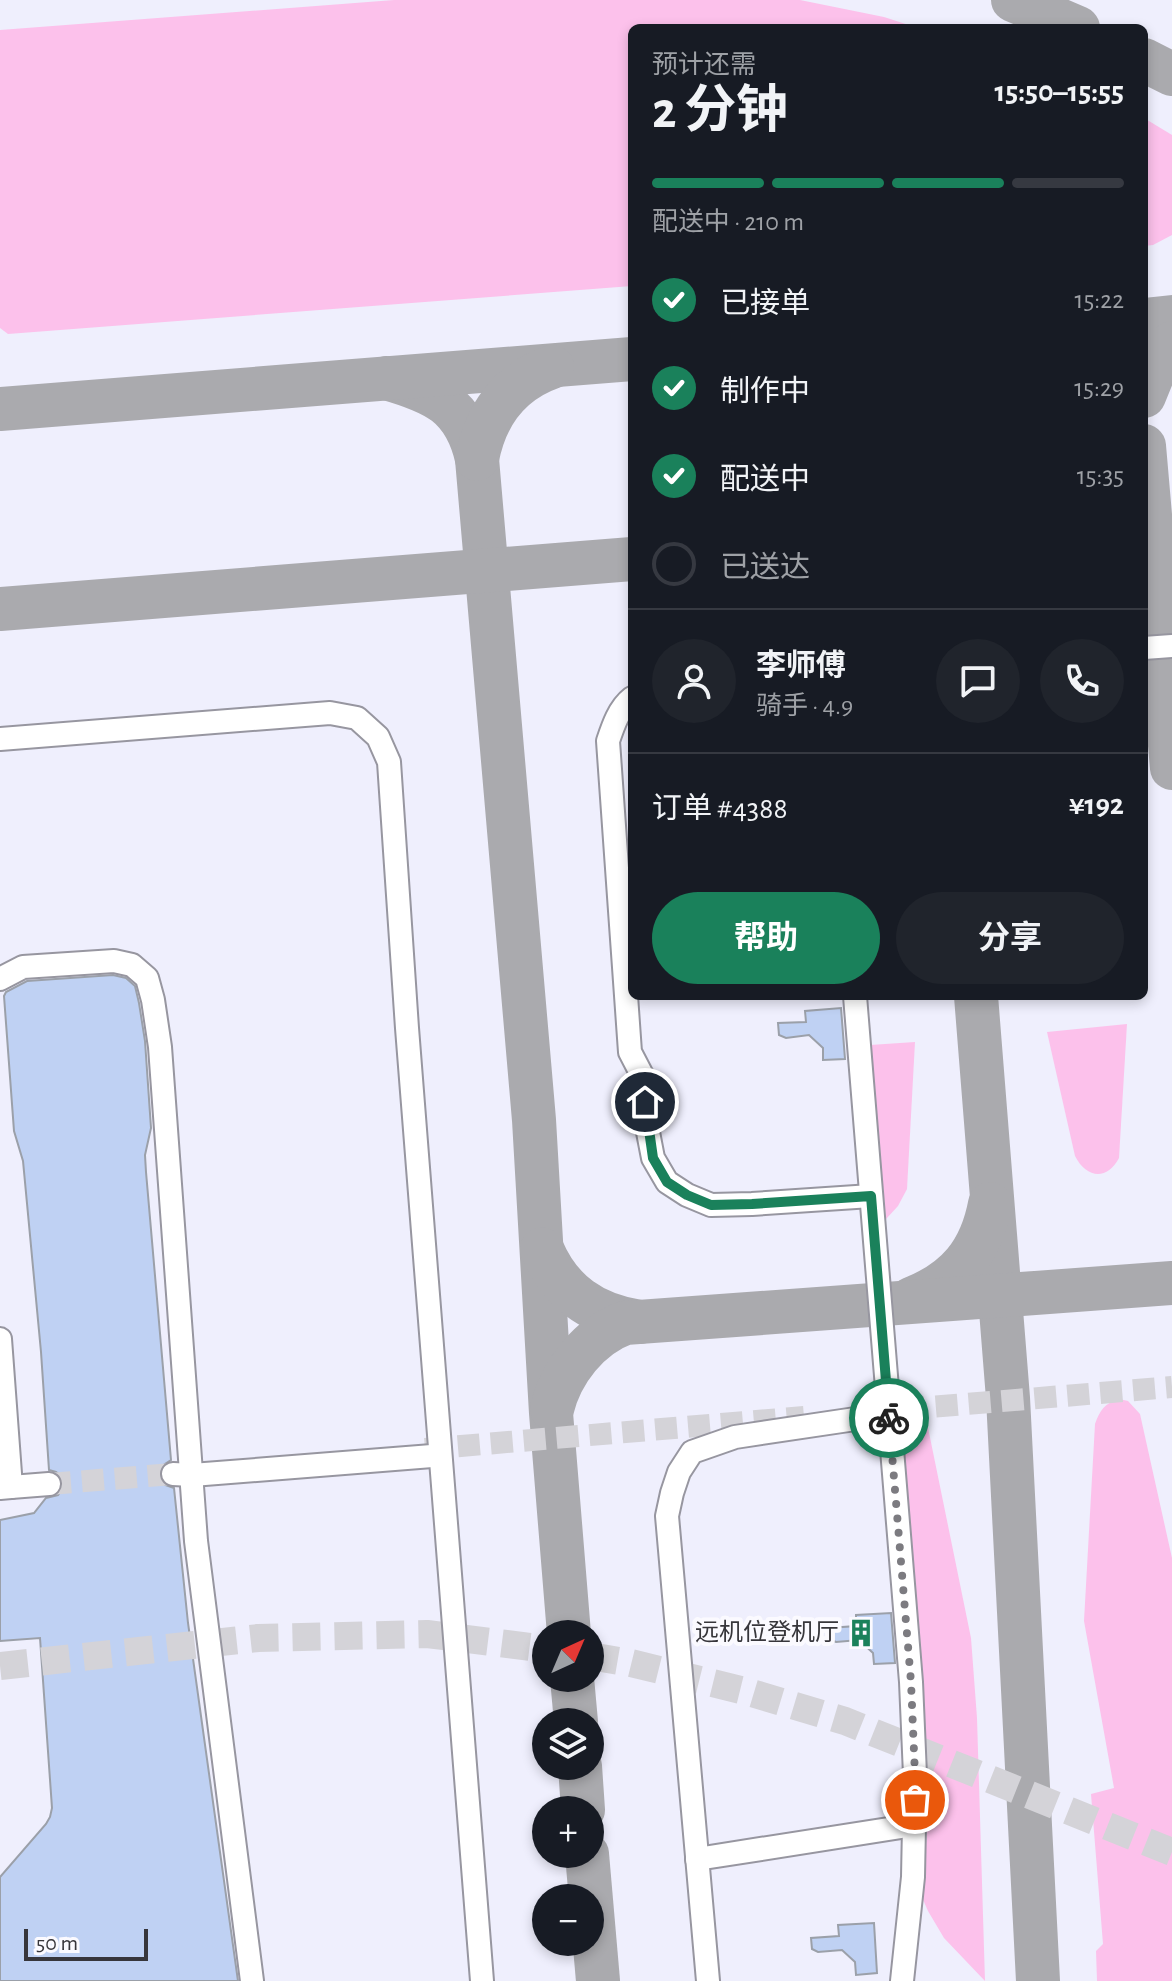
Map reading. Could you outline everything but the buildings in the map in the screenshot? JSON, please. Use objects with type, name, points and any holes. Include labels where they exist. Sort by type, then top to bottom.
[{"type":"lane","points":[[1148,648],[1172,646]]},
{"type":"lane","points":[[628,700],[608,741],[630,1052],[643,1077],[653,1158],[667,1182],[711,1205],[871,1196]]},
{"type":"lane","points":[[0,739],[330,713],[357,718],[378,737],[389,762],[408,1044],[482,1981]]},
{"type":"lane","points":[[0,979],[23,967],[114,961],[132,965],[147,978],[153,1000],[160,1047],[185,1472],[252,1981]]},
{"type":"lane","points":[[855,1000],[911,1682],[915,1775],[913,1877],[902,1981]]},
{"type":"lane","points":[[0,1339],[6,1488],[49,1484]]},
{"type":"lane","points":[[708,1981],[667,1516],[679,1472],[692,1452],[735,1437],[889,1414]]},
{"type":"lane","points":[[185,1472],[428,1452]]},
{"type":"lane","points":[[697,1859],[914,1825]]},
{"type":"shaded area","points":[[0,0],[1172,0],[1172,1981],[0,1981]]},
{"type":"shaded area","points":[[394,0],[800,0],[906,24],[628,24],[628,286],[8,334],[0,328],[0,30]]},
{"type":"shaded area","points":[[1148,120],[1172,135],[1172,235],[1148,246]]},
{"type":"shaded area","points":[[1127,1024],[1119,1158],[1109,1170],[1097,1174],[1085,1169],[1075,1156],[1047,1032]]},
{"type":"shaded area","points":[[915,1042],[907,1189],[886,1219],[870,1045]]},
{"type":"shaded area","points":[[898,1388],[925,1413],[971,1638],[977,1718],[985,1981],[944,1938],[921,1895],[928,1824],[926,1741]]},
{"type":"shaded area","points":[[1119,1399],[1128,1401],[1140,1414],[1172,1558],[1172,1981],[1097,1981],[1096,1951],[1103,1944],[1091,1794],[1114,1788],[1084,1621],[1095,1424],[1104,1408]]},
{"type":"taxiway","points":[[1013,0],[1069,24]]},
{"type":"taxiway","points":[[1148,62],[1172,74]]},
{"type":"taxiway","points":[[1148,320],[1172,317]]},
{"type":"taxiway","points":[[1148,386],[1161,354],[1172,343]]},
{"type":"taxiway","points":[[0,409],[628,359]]},
{"type":"taxiway","points":[[477,459],[486,429],[501,402],[523,382],[552,367]]},
{"type":"taxiway","points":[[386,378],[419,389],[456,413],[472,441],[477,459],[534,1120],[551,1413],[568,1620]]},
{"type":"taxiway","points":[[1148,492],[1172,768]]},
{"type":"taxiway","points":[[0,609],[628,559]]},
{"type":"taxiway","points":[[976,1000],[1008,1398],[1038,1981]]},
{"type":"taxiway","points":[[911,1299],[941,1283],[964,1263],[980,1237],[990,1204]]},
{"type":"taxiway","points":[[542,1249],[558,1278],[580,1299],[607,1314],[640,1322]]},
{"type":"taxiway","points":[[552,1409],[562,1382],[578,1357],[600,1337],[625,1323],[1172,1283]]},
{"type":"taxiway","points":[[573,1692],[575,1708]]},
{"type":"taxiway","points":[[581,1780],[582,1796]]},
{"type":"taxiway","points":[[588,1868],[598,1981]]},
{"type":"tunnel","points":[[870,1412],[1172,1387]]},
{"type":"tunnel","points":[[425,1449],[804,1417]]},
{"type":"tunnel","points":[[49,1484],[173,1474]]},
{"type":"tunnel","points":[[0,1666],[258,1638],[427,1634],[532,1647]]},
{"type":"tunnel","points":[[604,1658],[745,1691],[845,1721],[1172,1852]]},
{"type":"way so far","points":[[889,1418],[911,1682],[915,1800]]},
{"type":"place","name":"远机位登机厅","points":[[861,1633]]},
{"type":"route","points":[[645,1102],[653,1158],[667,1182],[711,1205],[871,1196],[889,1418]]}]
